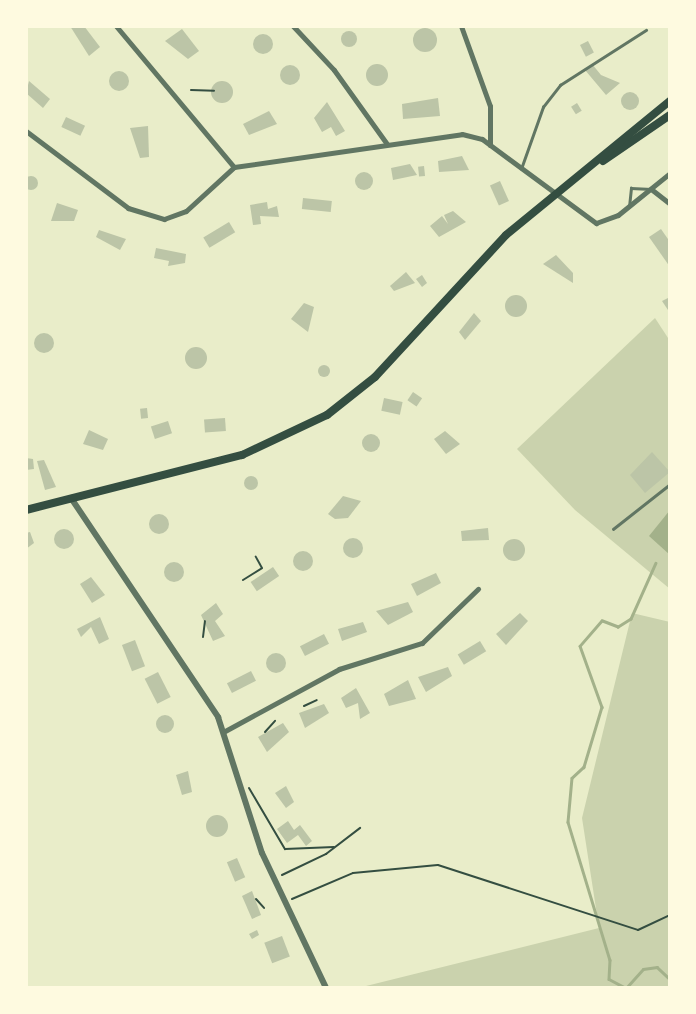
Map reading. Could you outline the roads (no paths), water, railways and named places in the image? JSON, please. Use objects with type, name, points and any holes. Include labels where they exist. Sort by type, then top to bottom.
[{"type":"main road","points":[[26,510],[236,457],[323,417],[375,377],[486,253],[670,101]]},
{"type":"main road","points":[[588,169],[670,115]]},
{"type":"street","points":[[116,26],[234,167]]},
{"type":"street","points":[[293,26],[334,70],[387,144]]},
{"type":"street","points":[[461,26],[490,106],[490,145]]},
{"type":"street","points":[[26,131],[128,208],[154,219],[186,211],[234,167],[467,134],[490,145],[554,196],[596,223],[629,207],[670,173]]},
{"type":"street","points":[[650,189],[670,204]]},
{"type":"street","points":[[71,498],[225,730],[274,878],[326,988]]},
{"type":"street","points":[[225,730],[339,668],[422,643],[478,589]]},
{"type":"lane","points":[[522,169],[543,107],[563,81],[646,30]]},
{"type":"lane","points":[[629,207],[631,188],[650,189]]},
{"type":"lane","points":[[613,529],[670,485]]},
{"type":"waterway","points":[[656,563],[631,619],[618,627],[602,621],[580,646],[602,707],[584,767],[572,778],[568,822],[610,960],[609,979],[626,988],[643,969],[657,967],[670,979]]}]
